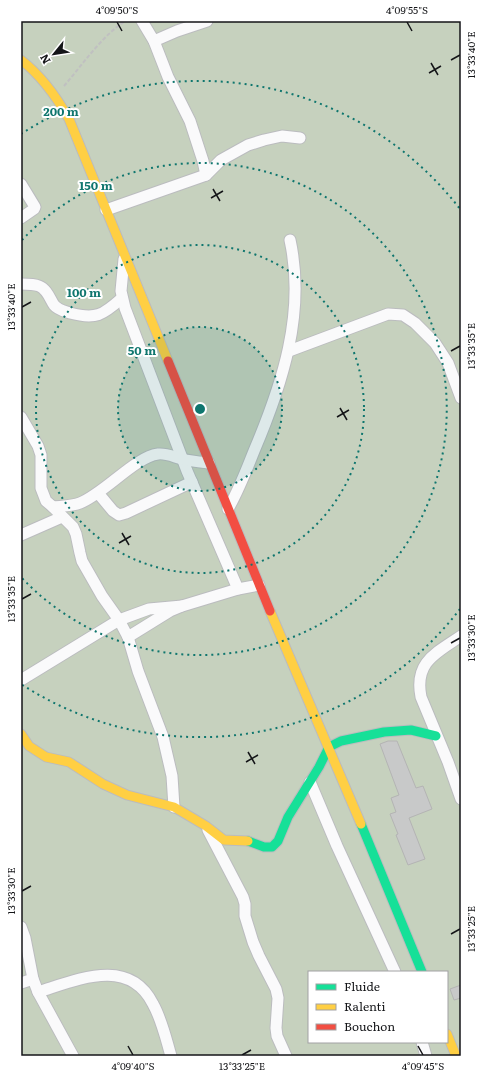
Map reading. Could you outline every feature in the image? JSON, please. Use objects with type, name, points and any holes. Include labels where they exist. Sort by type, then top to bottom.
[{"type":"street","points":[[142,21],[154,41],[168,77],[190,121],[203,160],[206,175]]},
{"type":"street","points":[[154,41],[177,31],[207,21]]},
{"type":"street","points":[[21,60],[37,72],[56,95],[69,120],[259,585],[329,747],[422,971]]},
{"type":"street","points":[[106,210],[206,175],[221,160],[248,145],[282,136],[300,138]]},
{"type":"street","points":[[21,184],[35,207],[21,218]]},
{"type":"street","points":[[228,509],[239,491],[270,411],[289,351],[296,289],[290,240]]},
{"type":"street","points":[[125,254],[121,291],[122,298],[182,459],[238,589]]},
{"type":"street","points":[[21,284],[38,285],[46,291],[55,306],[60,310],[81,316],[91,317],[99,315],[108,311],[122,298]]},
{"type":"street","points":[[289,351],[388,314],[403,315],[416,323],[443,354],[448,363],[461,398]]},
{"type":"street","points":[[21,417],[42,454],[42,495],[46,502],[53,506],[72,527],[76,534],[82,561],[102,596],[120,620],[128,637],[138,671],[163,738],[172,776],[174,808]]},
{"type":"street","points":[[53,506],[80,503],[98,493],[149,456],[162,454],[209,463]]},
{"type":"street","points":[[98,493],[113,511],[119,515],[192,482]]},
{"type":"street","points":[[21,535],[62,517]]},
{"type":"street","points":[[128,637],[170,611],[182,606],[238,589],[259,585]]},
{"type":"street","points":[[21,680],[120,620],[149,609],[182,606]]},
{"type":"street","points":[[461,636],[428,660],[422,669],[420,688],[421,697],[448,762],[461,799]]},
{"type":"street","points":[[21,734],[29,746],[40,754],[46,757],[70,762],[103,784],[127,796],[174,808],[206,826],[224,840],[245,840],[264,847],[272,847],[278,841],[288,817],[310,782],[329,747],[341,742],[384,732],[411,730],[436,736]]},
{"type":"street","points":[[310,782],[337,846],[395,971]]},
{"type":"street","points":[[206,826],[243,897],[245,904],[245,916],[253,942],[276,989],[278,998],[276,1028],[277,1036],[286,1056]]},
{"type":"street","points":[[21,927],[25,938],[33,979],[38,992],[73,1056]]},
{"type":"street","points":[[38,992],[81,979],[108,974],[134,982],[143,988],[153,1002],[159,1016],[171,1056]]},
{"type":"street","points":[[21,983],[33,979]]},
{"type":"street","points":[[448,1036],[456,1056]]},
{"type":"street","points":[[422,1043],[426,1056]]},
{"type":"path","points":[[56,95],[105,37],[125,21]]},
{"type":"green space","points":[[21,21],[461,21],[461,1056],[21,1056]]},
{"type":"building","points":[[388,741],[397,741],[416,788],[423,786],[432,809],[409,818],[425,859],[408,865],[396,835],[398,834],[390,814],[396,812],[391,798],[399,795],[380,744]]},
{"type":"building","points":[[461,985],[461,998],[454,1000],[450,989]]},
{"type":"traffic: fast","points":[[248,841],[264,847],[272,847],[278,841],[288,817],[319,767],[329,747],[341,741],[384,732],[411,730],[436,736]]},
{"type":"traffic: fast","points":[[361,824],[422,971]]},
{"type":"traffic: slow","points":[[21,60],[29,66],[48,87],[69,119],[168,361]]},
{"type":"traffic: slow","points":[[270,611],[361,824]]},
{"type":"traffic: slow","points":[[21,734],[29,746],[46,757],[69,762],[103,784],[127,795],[174,807],[206,826],[224,840],[248,841]]},
{"type":"traffic: slow","points":[[448,1036],[456,1056]]},
{"type":"traffic: jam","points":[[168,361],[270,611]]}]
